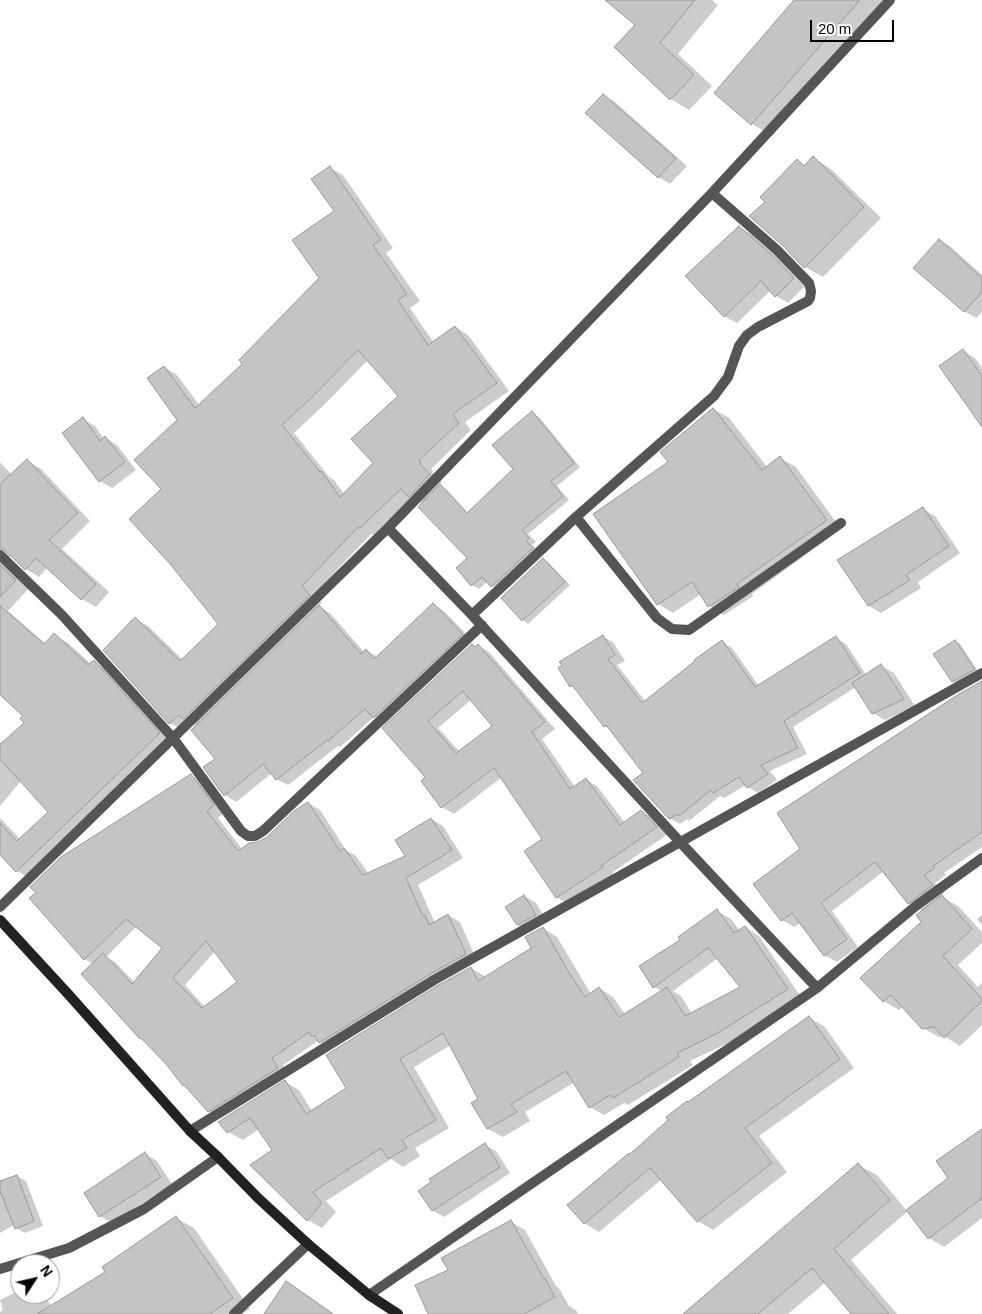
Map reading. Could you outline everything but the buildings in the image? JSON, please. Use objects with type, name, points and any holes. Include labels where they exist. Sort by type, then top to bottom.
[{"type":"street","points":[[0,907],[388,528],[712,193],[890,0]]},
{"type":"street","points":[[472,615],[576,517],[714,396],[728,377],[739,346],[747,335],[758,327],[808,301],[810,298],[809,283],[776,250],[712,193]]},
{"type":"street","points":[[576,517],[658,618],[672,629],[688,630],[841,523]]},
{"type":"street","points":[[388,528],[482,625],[680,842],[817,988]]},
{"type":"street","points":[[0,555],[62,615],[173,738],[241,830],[248,836],[255,836],[263,831],[482,625]]},
{"type":"street","points":[[190,1130],[434,980],[982,673]]},
{"type":"street","points":[[368,1295],[817,988],[917,905],[982,858]]},
{"type":"street","points":[[0,920],[190,1130],[258,1198],[368,1295],[398,1314]]},
{"type":"street","points":[[0,1269],[69,1248],[144,1209],[218,1157]]},
{"type":"street","points":[[234,1314],[308,1244]]}]
